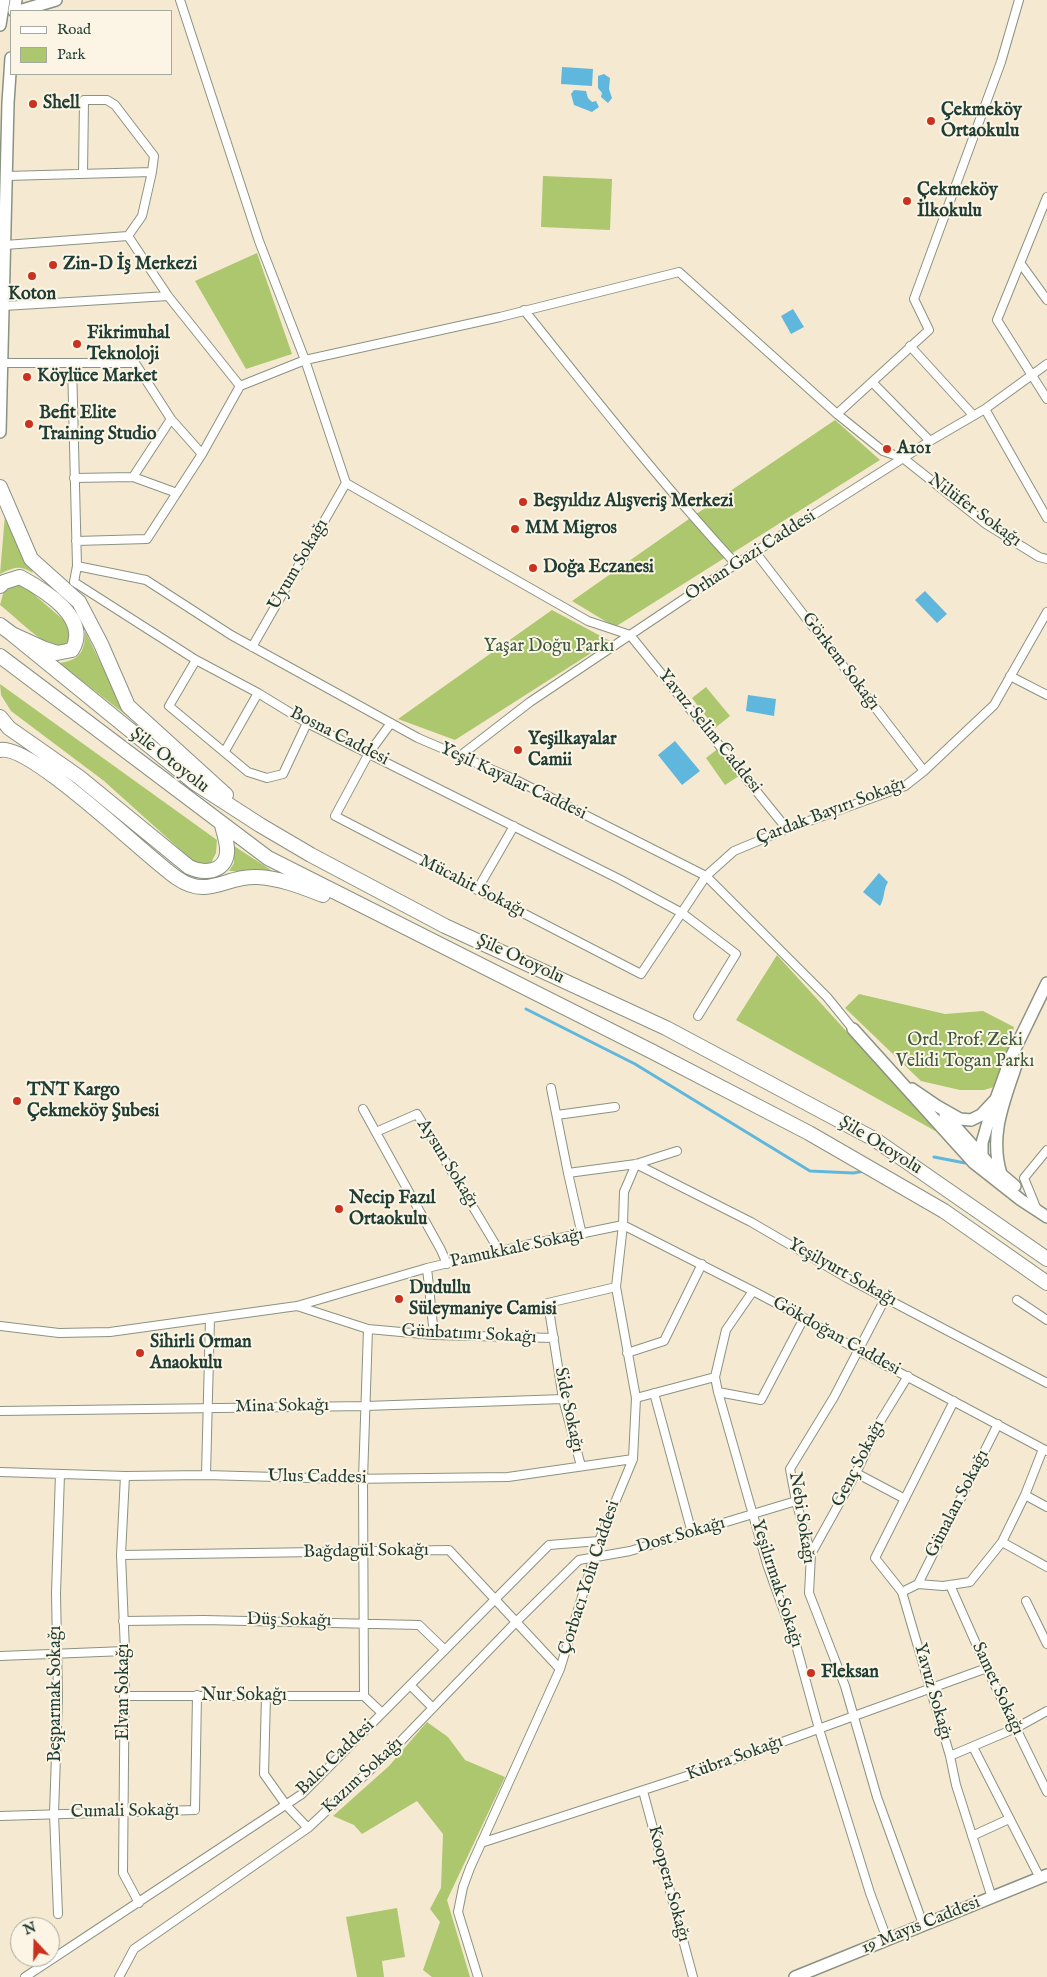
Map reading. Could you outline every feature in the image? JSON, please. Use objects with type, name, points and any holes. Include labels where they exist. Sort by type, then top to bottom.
[{"type":"highway","points":[[0,487],[31,559],[79,602],[101,644],[128,706],[260,826]]},
{"type":"highway","points":[[0,586],[4,582],[20,577],[31,583],[68,612],[78,633],[77,642],[72,650],[57,653],[12,634],[0,625]]},
{"type":"highway","name":"Şile Otoyolu","points":[[12,634],[195,783],[260,826],[445,926],[666,1028],[874,1139],[1047,1259]]},
{"type":"highway","name":"Şile Otoyolu","points":[[5,660],[268,858],[817,1137],[944,1212],[1047,1283]]},
{"type":"highway","points":[[0,717],[9,728],[79,777],[189,867],[198,872],[211,871],[222,865],[227,855],[227,844],[222,825]]},
{"type":"highway","points":[[0,750],[6,748],[30,760],[67,786],[177,879],[193,887],[212,887],[256,877],[294,884],[388,920]]},
{"type":"street","points":[[0,25],[8,7],[15,0]]},
{"type":"street","points":[[22,10],[56,0]]},
{"type":"street","points":[[180,0],[259,242],[305,360],[346,483],[588,621],[630,635]]},
{"type":"street","points":[[837,414],[929,330],[914,299],[952,201],[1001,62],[1019,0]]},
{"type":"street","points":[[0,432],[4,306],[2,218],[6,176],[10,73]]},
{"type":"street","points":[[2,248],[128,236],[142,216],[154,156],[115,105],[107,100],[84,100],[83,174]]},
{"type":"street","points":[[6,176],[152,172]]},
{"type":"street","points":[[1046,200],[997,320],[1047,399]]},
{"type":"street","points":[[128,236],[168,296],[240,386]]},
{"type":"street","points":[[1020,264],[1047,300]]},
{"type":"street","name":"Nilüfer Sokağı","points":[[524,310],[679,272],[837,414],[883,451],[903,458],[986,524],[1039,557],[1047,559]]},
{"type":"street","points":[[4,306],[168,296]]},
{"type":"street","points":[[76,541],[147,539],[202,454],[240,386],[305,360],[524,310],[694,520],[736,564]]},
{"type":"street","points":[[910,346],[972,415]]},
{"type":"street","points":[[2,363],[135,363],[171,419],[202,454]]},
{"type":"street","name":"Bosna Caddesi","points":[[72,363],[77,566],[74,582],[196,660],[258,693],[307,723],[514,826],[682,913],[736,954],[698,1016]]},
{"type":"street","name":"Orhan Gazi Caddesi","points":[[460,756],[530,702],[736,564],[930,441],[985,409],[1047,364]]},
{"type":"street","points":[[873,383],[930,441]]},
{"type":"street","points":[[985,409],[1047,518]]},
{"type":"street","points":[[133,477],[171,419]]},
{"type":"street","points":[[74,478],[133,477],[176,493]]},
{"type":"street","name":"Uyum Sokağı","points":[[252,647],[346,483]]},
{"type":"street","name":"Görkem Sokağı","points":[[756,553],[924,771]]},
{"type":"street","name":"Yeşil Kayalar Caddesi","points":[[77,566],[146,580],[231,635],[418,738],[514,779],[706,876],[827,997],[894,1077]]},
{"type":"street","name":"Çardak Bayırı Sokağı","points":[[682,913],[706,876],[734,850],[787,828],[905,786],[924,771],[994,705],[1047,612]]},
{"type":"street","name":"Yavuz Selim Caddesi","points":[[630,635],[787,828]]},
{"type":"street","points":[[196,660],[169,706],[248,772],[267,778],[282,774],[307,723]]},
{"type":"street","points":[[1010,676],[1047,695]]},
{"type":"street","points":[[225,751],[258,693]]},
{"type":"street","name":"Mücahit Sokağı","points":[[391,723],[369,753],[335,816],[641,974],[682,913]]},
{"type":"street","points":[[477,890],[514,826]]},
{"type":"street","points":[[1043,1215],[985,1172],[978,1160],[977,1144],[1019,1040],[1047,983]]},
{"type":"street","points":[[1001,1174],[995,1148],[996,1135],[1019,1057],[1019,1040]]},
{"type":"street","points":[[894,1077],[938,1107],[960,1119],[971,1120],[981,1115],[996,1099]]},
{"type":"street","points":[[894,1077],[935,1120],[978,1160],[1001,1174],[1025,1194],[1043,1215]]},
{"type":"street","points":[[551,1088],[582,1235]]},
{"type":"street","points":[[557,1115],[615,1107]]},
{"type":"street","points":[[938,1107],[977,1144]]},
{"type":"street","points":[[363,1109],[447,1264]]},
{"type":"street","name":"Aysun Sokağı","points":[[376,1132],[417,1114],[500,1252]]},
{"type":"street","points":[[935,1120],[943,1123],[962,1143],[977,1144],[996,1135]]},
{"type":"street","points":[[1043,1215],[1024,1178],[1047,1150]]},
{"type":"street","points":[[568,1173],[636,1164],[677,1151]]},
{"type":"street","name":"Çorbacı Yolu Caddesi","points":[[478,1977],[458,1912],[463,1887],[560,1670],[599,1540],[632,1459],[636,1398],[616,1287],[623,1226],[624,1192],[636,1164]]},
{"type":"street","name":"Yeşilyurt Sokağı","points":[[636,1164],[751,1222],[847,1278],[1047,1383]]},
{"type":"street","name":"Pamukkale Sokağı","points":[[297,1306],[427,1268],[500,1252],[526,1244],[623,1226]]},
{"type":"street","name":"Gökdoğan Caddesi","points":[[623,1226],[702,1264],[804,1318],[858,1351],[1045,1450]]},
{"type":"street","points":[[627,1353],[664,1341],[702,1264]]},
{"type":"street","points":[[427,1268],[434,1335]]},
{"type":"street","name":"Side Sokağı","points":[[581,1466],[563,1399],[548,1303],[616,1287]]},
{"type":"street","name":"Yeşilırmak Sokağı","points":[[753,1291],[726,1330],[715,1378],[767,1564],[808,1686],[819,1729],[870,1893],[887,1939]]},
{"type":"street","name":"Nebi Sokağı","points":[[886,1297],[834,1397],[790,1469],[796,1501],[811,1554],[809,1593],[845,1686],[877,1797],[924,1924]]},
{"type":"street","points":[[1017,1300],[1047,1320]]},
{"type":"street","name":"Günbatımı Sokağı","points":[[0,1326],[60,1333],[110,1332],[297,1306],[368,1329],[434,1335],[554,1338]]},
{"type":"street","points":[[206,1475],[210,1318]]},
{"type":"street","points":[[718,1392],[761,1400],[804,1318]]},
{"type":"street","points":[[368,1329],[363,1479],[364,1696],[382,1714]]},
{"type":"street","name":"Genç Sokağı","points":[[811,1554],[856,1473],[880,1420],[908,1376]]},
{"type":"street","points":[[636,1398],[715,1378]]},
{"type":"street","points":[[654,1393],[692,1532]]},
{"type":"street","name":"Mina Sokağı","points":[[0,1411],[366,1406],[563,1399]]},
{"type":"street","name":"Yavuz Sokağı","points":[[954,1401],[875,1558],[902,1592],[950,1756],[956,1785],[992,1898]]},
{"type":"street","name":"Günalan Sokağı","points":[[918,1584],[998,1424]]},
{"type":"street","points":[[902,1592],[918,1584],[950,1585],[970,1582],[1002,1542],[1045,1450]]},
{"type":"street","name":"Ulus Caddesi","points":[[0,1472],[125,1476],[206,1475],[363,1479],[508,1476],[632,1459]]},
{"type":"street","points":[[856,1473],[905,1499]]},
{"type":"street","name":"Beşparmak Sokağı","points":[[58,1914],[54,1814],[58,1697],[56,1593],[60,1474]]},
{"type":"street","name":"Elvan Sokağı","points":[[125,1476],[121,1555],[124,1621],[123,1873],[139,1903]]},
{"type":"street","points":[[1024,1495],[1047,1507]]},
{"type":"street","name":"Dost Sokağı","points":[[593,1558],[630,1551],[796,1501]]},
{"type":"street","name":"Balcı Caddesi","points":[[25,1977],[302,1794],[549,1545],[599,1540]]},
{"type":"street","points":[[1002,1542],[1047,1567]]},
{"type":"street","name":"Bağdagül Sokağı","points":[[121,1555],[449,1550],[560,1670]]},
{"type":"street","name":"Kazım Sokağı","points":[[119,1977],[134,1949],[308,1828],[399,1743],[579,1560],[593,1558]]},
{"type":"street","name":"Samet Sokağı","points":[[950,1585],[987,1668],[1047,1792]]},
{"type":"street","points":[[1026,1601],[1047,1644]]},
{"type":"street","name":"Düş Sokağı","points":[[124,1621],[204,1620],[419,1625],[445,1650]]},
{"type":"street","points":[[0,1656],[124,1651]]},
{"type":"street","name":"Kübra Sokağı","points":[[482,1843],[643,1791],[987,1668]]},
{"type":"street","points":[[410,1685],[433,1708]]},
{"type":"street","name":"Nur Sokağı","points":[[124,1696],[364,1696]]},
{"type":"street","name":"Cumali Sokağı","points":[[0,1816],[195,1810],[197,1696]]},
{"type":"street","points":[[266,1696],[264,1774],[286,1804],[308,1828]]},
{"type":"street","points":[[950,1756],[1016,1728],[1047,1711]]},
{"type":"street","points":[[973,1747],[1010,1819],[1043,1877]]},
{"type":"street","name":"Koopera Sokağı","points":[[643,1791],[693,1977]]},
{"type":"street","points":[[972,1836],[1010,1819]]},
{"type":"street","name":"19 Mayıs Caddesi","points":[[795,1977],[1043,1877]]},
{"type":"green space","points":[[543,176],[612,179],[610,230],[541,227]]},
{"type":"green space","points":[[257,253],[292,354],[246,369],[195,281]]},
{"type":"green space","points":[[835,420],[880,460],[615,627],[572,601],[689,519]]},
{"type":"green space","points":[[5,515],[33,573],[17,568],[0,574]]},
{"type":"green space","points":[[10,584],[22,584],[67,623],[71,631],[70,640],[66,644],[60,646],[48,643],[0,605],[4,590]]},
{"type":"green space","name":"Yaşar Doğu Parkı","points":[[552,610],[610,641],[455,740],[398,719]]},
{"type":"green space","points":[[85,631],[126,715],[59,663],[72,660],[80,654],[84,644]]},
{"type":"green space","points":[[0,684],[217,840],[216,853],[211,863],[201,865],[194,862],[104,781],[11,711],[1,695]]},
{"type":"green space","points":[[706,687],[730,716],[715,728],[692,698]]},
{"type":"green space","points":[[719,748],[739,776],[725,785],[706,758]]},
{"type":"green space","points":[[234,846],[274,872],[229,871],[234,863]]},
{"type":"green space","name":"Ord. Prof. Zeki Velidi Togan Parkı","points":[[777,955],[939,1133],[736,1020]]},
{"type":"green space","name":"Ord. Prof. Zeki Velidi Togan Parkı","points":[[859,994],[945,1014],[983,1011],[1014,1027],[1000,1079],[994,1087],[984,1090],[960,1090],[921,1081],[845,1008]]},
{"type":"green space","points":[[427,1722],[448,1737],[465,1760],[505,1777],[447,1900],[470,1977],[432,1977],[423,1970],[440,1922],[430,1909],[441,1888],[443,1834],[417,1801],[362,1834],[354,1825],[333,1816],[389,1766]]},
{"type":"green space","points":[[397,1908],[405,1957],[382,1961],[384,1977],[357,1977],[346,1917]]},
{"type":"water","points":[[562,67],[593,69],[592,86],[561,84]]},
{"type":"water","points":[[604,74],[610,78],[609,89],[612,98],[608,103],[601,97],[602,93],[598,88],[598,76]]},
{"type":"water","points":[[574,90],[586,91],[588,98],[592,102],[596,101],[599,107],[592,112],[574,105],[571,94]]},
{"type":"water","points":[[793,309],[804,327],[791,334],[781,316]]},
{"type":"water","points":[[925,591],[947,614],[937,623],[915,600]]},
{"type":"water","points":[[748,695],[776,699],[774,716],[746,711]]},
{"type":"water","points":[[675,741],[700,771],[682,785],[658,755]]},
{"type":"water","points":[[879,873],[888,882],[880,906],[863,892]]},
{"type":"waterway","points":[[526,1009],[635,1064],[810,1171],[853,1173],[865,1171]]},
{"type":"waterway","points":[[934,1157],[965,1163]]},
{"type":"place","name":"Shell","points":[[33,104]]},
{"type":"place","name":"Çekmeköy Ortaokulu","points":[[931,121]]},
{"type":"place","name":"Çekmeköy İlkokulu","points":[[907,201]]},
{"type":"place","name":"Zin-D İş Merkezi","points":[[53,265]]},
{"type":"place","name":"Koton","points":[[32,276]]},
{"type":"place","name":"Fikrimuhal Teknoloji","points":[[77,344]]},
{"type":"place","name":"Köylüce Market","points":[[27,377]]},
{"type":"place","name":"Befit Elite Training Studio","points":[[29,424]]},
{"type":"place","name":"A101","points":[[887,449]]},
{"type":"place","name":"Beşyıldız Alışveriş Merkezi","points":[[523,502]]},
{"type":"place","name":"MM Migros","points":[[515,529]]},
{"type":"place","name":"Doğa Eczanesi","points":[[533,568]]},
{"type":"place","name":"Yeşilkayalar Camii","points":[[518,750]]},
{"type":"place","name":"TNT Kargo Çekmeköy Şubesi","points":[[17,1101]]},
{"type":"place","name":"Necip Fazıl Ortaokulu","points":[[339,1209]]},
{"type":"place","name":"Dudullu Süleymaniye Camisi","points":[[399,1299]]},
{"type":"place","name":"Sihirli Orman Anaokulu","points":[[140,1353]]},
{"type":"place","name":"Fleksan","points":[[811,1673]]}]
